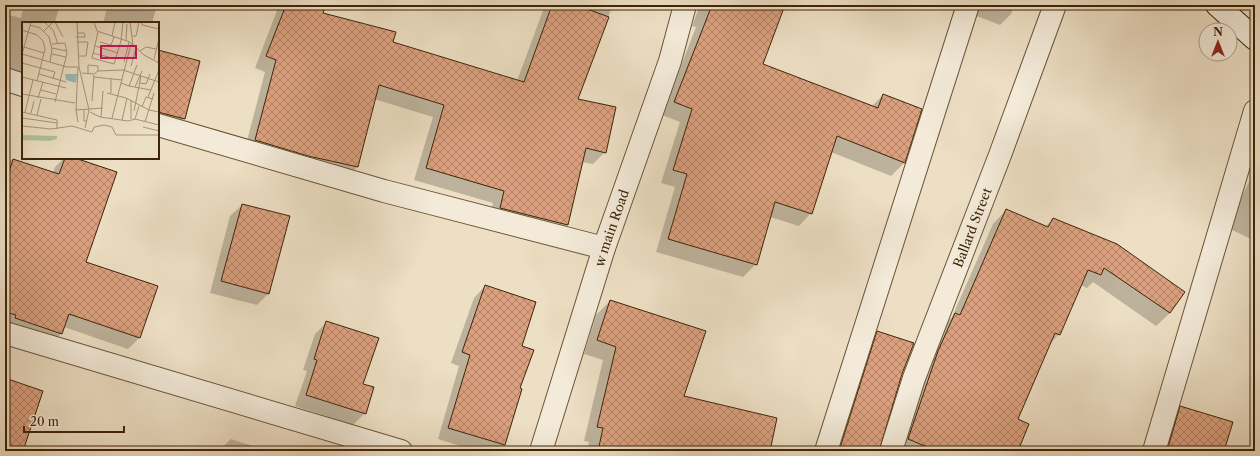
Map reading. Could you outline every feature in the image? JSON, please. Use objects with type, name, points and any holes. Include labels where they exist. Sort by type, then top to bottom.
[{"type":"street","name":"w main Road","points":[[541,451],[604,248],[670,61],[685,5]]},
{"type":"street","points":[[826,451],[968,5]]},
{"type":"street","name":"Ballard Street","points":[[891,451],[914,378],[997,163],[1055,5]]},
{"type":"street","points":[[1217,5],[1255,39]]},
{"type":"street","points":[[5,79],[22,85]]},
{"type":"street","points":[[1154,451],[1255,111]]},
{"type":"street","points":[[159,125],[384,191],[604,248]]},
{"type":"street","points":[[5,333],[401,451]]},
{"type":"building","points":[[286,5],[326,5],[323,13],[396,32],[393,42],[524,82],[552,5],[576,5],[609,17],[578,99],[616,107],[606,153],[586,148],[568,225],[500,208],[504,191],[426,168],[444,105],[379,85],[358,167],[308,156],[255,140],[276,60],[266,56]]},
{"type":"building","points":[[712,5],[785,5],[763,64],[878,108],[883,94],[922,109],[905,163],[837,136],[812,214],[775,202],[757,265],[668,239],[687,174],[673,170],[692,109],[674,102]]},
{"type":"building","points":[[159,50],[200,61],[185,119],[159,112]]},
{"type":"building","points":[[13,159],[59,174],[65,159],[78,159],[117,172],[86,262],[158,286],[140,338],[69,314],[62,334],[15,318],[16,315],[5,312],[5,186]]},
{"type":"building","points":[[242,204],[290,216],[269,294],[221,281]]},
{"type":"building","points":[[1006,209],[1048,227],[1053,218],[1117,244],[1185,292],[1170,313],[1104,268],[1101,275],[1088,270],[1060,335],[1055,333],[1018,419],[1029,424],[1018,451],[937,451],[908,439],[938,351],[955,313],[960,315]]},
{"type":"building","points":[[485,285],[536,302],[522,346],[534,350],[520,388],[522,389],[505,445],[448,428],[470,355],[462,352]]},
{"type":"building","points":[[610,300],[706,331],[684,396],[777,418],[770,451],[598,451],[603,428],[597,427],[616,347],[597,340]]},
{"type":"building","points":[[326,321],[379,338],[363,384],[374,387],[366,414],[306,395],[317,360],[314,359]]},
{"type":"building","points":[[877,331],[914,343],[902,374],[879,451],[839,451]]},
{"type":"building","points":[[5,378],[43,391],[23,451],[5,451]]},
{"type":"building","points":[[1180,406],[1233,422],[1224,451],[1167,451]]}]
